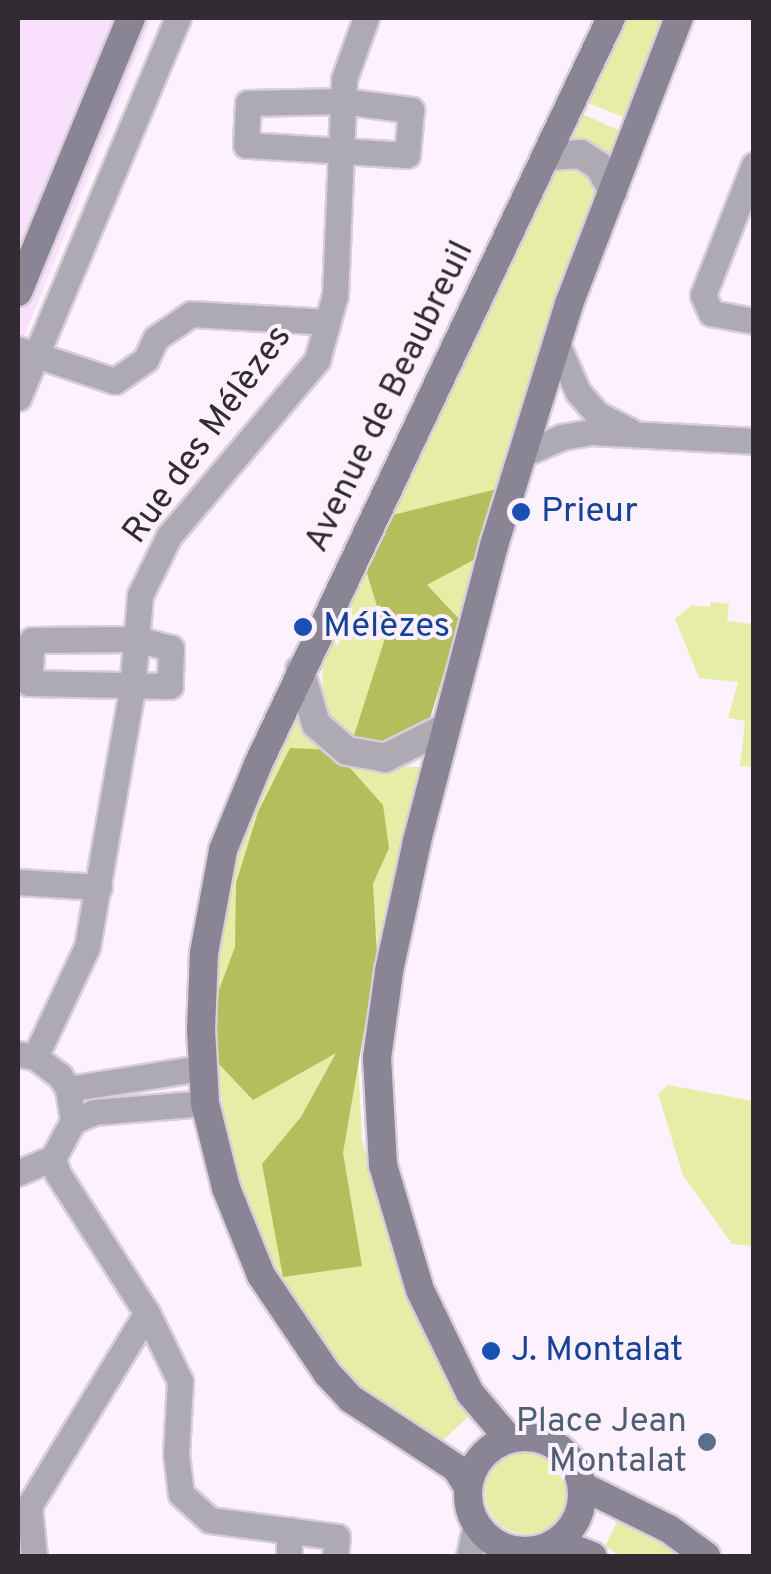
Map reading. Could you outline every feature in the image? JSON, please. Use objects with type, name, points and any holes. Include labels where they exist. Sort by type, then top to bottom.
[{"type":"main road","points":[[18,292],[131,18]]},
{"type":"main road","name":"Avenue de Beaubreuil","points":[[468,1487],[456,1468],[384,1424],[327,1373],[261,1274],[226,1188],[204,1102],[204,953],[223,850],[300,670],[611,18]]},
{"type":"main road","points":[[510,1439],[470,1393],[420,1290],[396,1217],[378,1136],[377,1058],[383,1006],[445,728],[523,454],[557,344],[679,18]]},
{"type":"main road","points":[[526,1436],[558,1448],[570,1458],[582,1486],[577,1518],[556,1542],[514,1554],[487,1537],[476,1524],[468,1487],[481,1456],[510,1439],[526,1436]]},
{"type":"main road","points":[[582,1486],[669,1529],[706,1556]]},
{"type":"main road","points":[[556,1542],[592,1556]]},
{"type":"street","points":[[18,398],[26,353],[178,18]]},
{"type":"street","name":"Rue des Mélèzes","points":[[26,1056],[87,948],[132,688],[140,595],[169,536],[317,360],[336,296],[344,79],[366,18]]},
{"type":"street","points":[[343,101],[411,110],[406,155],[341,153],[246,145],[248,103],[343,101]]},
{"type":"street","points":[[546,156],[580,154],[599,166],[613,191]]},
{"type":"street","points":[[754,165],[702,294],[711,313],[754,322]]},
{"type":"street","points":[[26,353],[115,381],[133,372],[169,326],[191,314],[328,322]]},
{"type":"street","points":[[557,344],[578,392],[597,414],[638,434]]},
{"type":"street","points":[[523,454],[590,432],[754,441]]},
{"type":"street","points":[[136,638],[171,648],[170,686],[132,688],[29,683],[32,640],[136,638]]},
{"type":"street","points":[[300,670],[316,724],[347,751],[384,758],[430,739],[445,728]]},
{"type":"street","points":[[18,882],[100,888]]},
{"type":"street","points":[[18,1173],[54,1158],[73,1121],[68,1089],[49,1065],[26,1056]]},
{"type":"street","points":[[68,1089],[201,1068]]},
{"type":"street","points":[[73,1121],[94,1112],[204,1102]]},
{"type":"street","points":[[54,1158],[58,1174],[148,1313],[180,1381],[176,1454],[181,1494],[210,1520],[289,1544],[337,1536],[335,1556]]},
{"type":"street","points":[[34,1556],[24,1506],[148,1313]]},
{"type":"street","points":[[469,1556],[476,1524]]},
{"type":"shaded area","points":[[18,18],[152,18],[18,351]]},
{"type":"green space","points":[[624,18],[675,18],[632,120],[585,102]]},
{"type":"green space","points":[[580,113],[623,132],[610,165],[567,141]]},
{"type":"green space","points":[[576,162],[597,179],[598,196],[545,345],[426,731],[352,742],[322,707],[323,653],[547,179],[561,166]]},
{"type":"green space","points":[[501,488],[479,557],[427,585],[460,620],[426,731],[389,747],[352,742],[386,635],[365,567],[389,516]]},
{"type":"green space","points":[[711,602],[729,604],[727,621],[753,624],[753,767],[740,766],[745,721],[728,718],[738,682],[699,678],[675,619],[692,605],[710,607]]},
{"type":"green space","points":[[302,702],[370,766],[421,767],[377,956],[358,1059],[362,1140],[387,1236],[420,1322],[451,1385],[471,1414],[441,1442],[379,1406],[342,1373],[285,1293],[239,1188],[227,1136],[210,1014],[216,945],[227,883],[250,813]]},
{"type":"green space","points":[[290,748],[334,750],[383,805],[389,848],[373,884],[377,956],[343,1153],[362,1266],[283,1277],[262,1164],[301,1117],[336,1053],[253,1100],[215,1060],[210,1014],[235,947],[236,883],[258,812]]},
{"type":"green space","points":[[668,1085],[753,1101],[753,1246],[732,1244],[683,1175],[658,1094]]},
{"type":"green space","points":[[526,1452],[542,1455],[555,1464],[564,1477],[564,1509],[555,1522],[542,1531],[526,1534],[510,1531],[497,1522],[488,1509],[485,1493],[488,1477],[497,1464],[510,1455]]},
{"type":"green space","points":[[620,1516],[688,1556],[620,1556],[605,1546]]},
{"type":"place","name":"Prieur","points":[[521,512]]},
{"type":"place","name":"Mélèzes","points":[[303,627]]},
{"type":"place","name":"J. Montalat","points":[[491,1351]]},
{"type":"place","name":"Place Jean Montalat","points":[[707,1442]]}]
